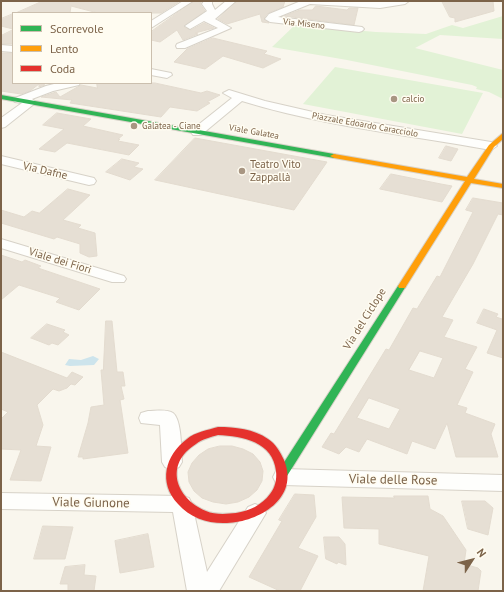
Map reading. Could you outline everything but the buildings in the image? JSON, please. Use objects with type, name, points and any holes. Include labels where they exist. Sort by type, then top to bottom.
[{"type":"main road","name":"Viale Galatea","points":[[1,97],[503,186]]},
{"type":"main road","name":"Via del Ciclope","points":[[283,475],[491,146],[503,135]]},
{"type":"main road","points":[[218,431],[234,431],[256,437],[273,449],[280,460],[283,475],[281,488],[267,506],[255,513],[229,520],[216,519],[191,511],[182,504],[174,494],[170,484],[169,473],[172,462],[179,451],[190,442],[203,435],[218,431]]},
{"type":"street","points":[[152,24],[189,1]]},
{"type":"street","points":[[190,26],[212,12],[206,4],[208,1]]},
{"type":"street","points":[[181,46],[226,28],[208,20],[232,1]]},
{"type":"street","points":[[308,1],[380,5],[405,1]]},
{"type":"street","name":"Via Miseno","points":[[308,1],[272,16],[270,19],[359,29]]},
{"type":"street","points":[[1,48],[12,49]]},
{"type":"street","points":[[152,72],[167,74]]},
{"type":"street","points":[[1,124],[25,101],[50,88],[70,84]]},
{"type":"street","name":"Piazzale Edoardo Caracciolo","points":[[197,132],[234,95],[298,113],[354,124],[491,146]]},
{"type":"street","name":"Via Dafne","points":[[1,160],[89,181]]},
{"type":"street","name":"Viale dei Fiori","points":[[1,243],[118,279]]},
{"type":"street","points":[[148,418],[166,418],[169,422],[172,462]]},
{"type":"street","name":"Viale delle Rose","points":[[283,475],[503,482]]},
{"type":"street","name":"Viale Giunone","points":[[1,501],[182,504]]},
{"type":"street","points":[[182,504],[199,591]]},
{"type":"street","points":[[207,591],[255,513]]},
{"type":"green space","points":[[503,16],[503,39],[440,35],[415,48],[503,70],[503,99],[489,92],[476,89],[477,87],[472,85],[347,60],[272,47],[295,25],[376,32],[426,34],[452,25],[463,28]]},
{"type":"green space","name":"calcio","points":[[335,67],[483,93],[462,134],[303,104]]},
{"type":"water","points":[[93,356],[99,359],[94,365],[65,365],[69,359],[81,360]]},
{"type":"traffic: fast","points":[[1,97],[334,156]]},
{"type":"traffic: fast","points":[[283,473],[402,286]]},
{"type":"traffic: slow","points":[[402,286],[491,146],[503,135]]},
{"type":"traffic: slow","points":[[334,156],[503,186]]},
{"type":"traffic: jam","points":[[218,431],[237,432],[255,437],[263,441],[276,455],[282,471],[280,486],[270,503],[256,512],[231,518],[221,519],[206,517],[190,509],[181,501],[175,492],[171,482],[171,472],[174,461],[180,451],[193,440],[218,431]]},
{"type":"place","name":"calcio","points":[[394,99]]},
{"type":"place","name":"Galatea - Ciane","points":[[134,126]]},
{"type":"place","name":"Teatro Vito Zappallà","points":[[242,171]]}]
